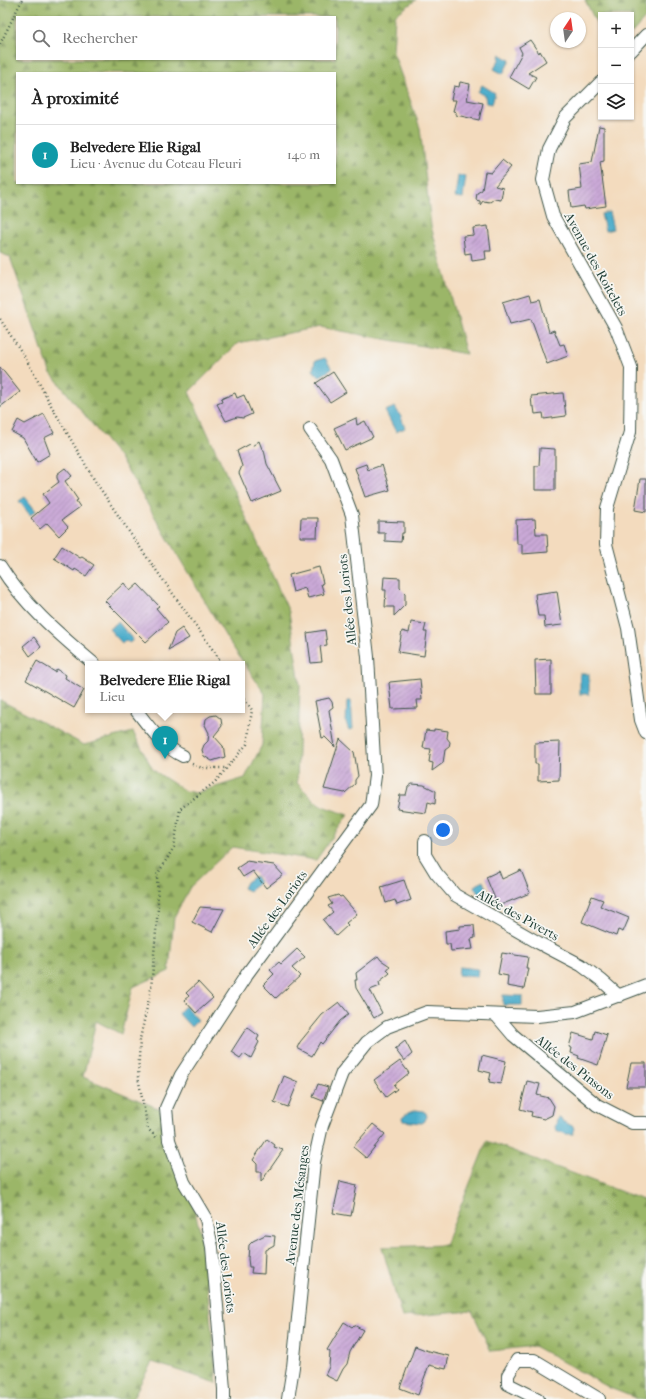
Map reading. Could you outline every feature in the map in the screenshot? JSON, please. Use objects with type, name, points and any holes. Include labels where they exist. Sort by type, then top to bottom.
[{"type":"street","points":[[634,48],[646,35]]},
{"type":"street","name":"Avenue des Roitelets","points":[[599,84],[565,118],[549,149],[543,180],[553,216],[616,328],[631,367],[630,432],[607,508],[606,544],[628,628],[641,720],[646,733]]},
{"type":"street","name":"Allée des Loriots","points":[[224,1399],[212,1247],[206,1219],[184,1182],[169,1140],[166,1108],[181,1075],[247,974],[371,805],[376,776],[368,656],[352,515],[331,459],[310,429]]},
{"type":"street","points":[[0,566],[8,580],[34,610],[90,661]]},
{"type":"street","points":[[138,713],[160,740],[177,754],[183,756]]},
{"type":"street","name":"Allée des Piverts","points":[[425,841],[425,855],[436,873],[455,895],[539,944],[581,966],[602,980],[620,996]]},
{"type":"street","points":[[496,1015],[537,1016],[575,1012],[646,985]]},
{"type":"street","name":"Avenue des Mésanges","points":[[288,1399],[293,1367],[314,1162],[322,1126],[342,1073],[367,1042],[387,1026],[427,1012],[496,1015]]},
{"type":"street","name":"Allée des Pinsons","points":[[496,1015],[513,1035],[597,1105],[632,1123],[646,1123]]},
{"type":"street","points":[[538,1399],[508,1384],[508,1375],[517,1360],[534,1360],[599,1399]]},
{"type":"path","points":[[0,44],[22,0]]},
{"type":"path","points":[[0,319],[26,358],[52,408],[95,481],[220,661]]},
{"type":"path","points":[[159,1140],[148,1129],[138,1077],[140,1038],[151,989],[154,940],[158,908],[157,875],[174,847],[180,809],[215,782],[247,744],[252,710],[245,700]]},
{"type":"path","points":[[183,756],[195,766],[202,768],[227,768]]},
{"type":"green space","points":[[0,0],[416,0],[395,15],[393,52],[420,128],[431,226],[466,354],[320,327],[238,343],[189,392],[289,612],[300,685],[297,783],[319,805],[348,815],[316,860],[232,847],[190,887],[174,917],[169,971],[133,987],[121,1034],[96,1021],[83,1077],[160,1109],[185,1176],[202,1238],[217,1383],[152,1362],[132,1399],[0,1399],[0,700],[84,745],[133,732],[153,770],[185,791],[196,793],[245,778],[262,745],[265,694],[245,665],[245,661],[242,661],[226,637],[122,461],[50,372],[10,257],[0,253]]},
{"type":"green space","points":[[585,0],[646,0],[646,17],[634,31],[634,12],[598,12],[598,26]]},
{"type":"green space","points":[[487,1141],[646,1201],[646,1399],[638,1399],[610,1388],[534,1346],[491,1351],[472,1311],[402,1317],[382,1247],[445,1245]]},
{"type":"water","points":[[500,54],[510,60],[503,74],[494,69],[500,58]]},
{"type":"water","points":[[482,85],[495,93],[492,104],[486,103],[485,96],[478,92]]},
{"type":"water","points":[[458,176],[466,176],[463,198],[455,197]]},
{"type":"water","points":[[609,212],[613,229],[605,231],[601,214]]},
{"type":"water","points":[[325,358],[332,369],[319,377],[313,370],[315,361]]},
{"type":"water","points":[[395,407],[405,428],[396,432],[385,411]]},
{"type":"water","points":[[25,497],[36,511],[30,515],[19,501]]},
{"type":"water","points":[[118,622],[133,640],[129,643],[126,640],[122,643],[109,629]]},
{"type":"water","points":[[580,674],[589,674],[589,694],[580,694]]},
{"type":"water","points":[[347,701],[351,701],[353,729],[349,730],[346,723]]},
{"type":"water","points":[[255,876],[259,883],[249,891],[243,888],[246,882]]},
{"type":"water","points":[[484,881],[491,899],[483,903],[474,886]]},
{"type":"water","points":[[459,967],[478,969],[477,977],[458,975]]},
{"type":"water","points":[[503,995],[522,996],[522,1005],[503,1005]]},
{"type":"water","points":[[185,1006],[198,1020],[191,1027],[178,1013]]},
{"type":"water","points":[[416,1110],[426,1113],[427,1117],[424,1121],[421,1123],[403,1121],[402,1118],[408,1113]]},
{"type":"water","points":[[558,1117],[565,1123],[575,1128],[573,1134],[566,1134],[556,1130],[555,1127]]},
{"type":"building","points":[[530,40],[539,53],[540,51],[546,61],[528,73],[536,77],[529,89],[509,77],[522,53],[519,47]]},
{"type":"building","points":[[460,82],[470,84],[467,100],[483,103],[479,120],[456,115],[456,112],[453,111],[456,100],[451,100],[454,86],[459,87]]},
{"type":"building","points":[[599,126],[604,127],[604,161],[600,162],[606,206],[585,209],[584,206],[571,208],[569,191],[582,189],[579,164],[592,162]]},
{"type":"building","points":[[502,160],[511,167],[495,186],[503,188],[501,200],[494,199],[490,202],[483,201],[480,205],[480,201],[476,200],[477,193],[482,190],[485,172],[491,173]]},
{"type":"building","points":[[488,226],[491,251],[485,251],[486,259],[472,261],[471,253],[465,254],[463,236],[474,235],[473,228]]},
{"type":"building","points":[[530,294],[532,301],[540,299],[549,332],[554,330],[560,345],[564,344],[568,356],[547,364],[531,319],[510,324],[503,302]]},
{"type":"building","points":[[0,367],[20,392],[0,407]]},
{"type":"building","points":[[333,372],[346,392],[330,402],[316,383]]},
{"type":"building","points":[[235,393],[237,398],[244,395],[252,414],[243,418],[237,417],[226,421],[217,404],[222,402],[221,399]]},
{"type":"building","points":[[563,393],[566,416],[544,419],[543,413],[535,414],[534,407],[532,407],[531,396]]},
{"type":"building","points":[[44,414],[54,433],[44,438],[50,454],[37,462],[23,438],[12,432],[18,420],[25,424]]},
{"type":"building","points":[[356,418],[357,425],[365,421],[373,437],[345,450],[334,428]]},
{"type":"building","points":[[259,441],[262,449],[264,450],[267,464],[281,491],[252,503],[239,473],[242,466],[237,451],[250,444],[252,446]]},
{"type":"building","points":[[540,448],[555,449],[555,490],[535,490],[535,466],[539,466]]},
{"type":"building","points":[[366,464],[368,470],[382,465],[390,490],[365,497],[355,468]]},
{"type":"building","points":[[65,468],[72,476],[65,481],[78,500],[76,501],[80,507],[62,520],[68,527],[59,536],[47,523],[40,529],[31,518],[49,503],[43,494],[59,482],[57,474]]},
{"type":"building","points":[[640,479],[646,479],[646,512],[635,510]]},
{"type":"building","points":[[301,518],[318,518],[317,537],[300,537]]},
{"type":"building","points":[[535,519],[536,534],[547,534],[548,552],[522,554],[522,544],[517,544],[516,520]]},
{"type":"building","points":[[378,521],[404,522],[404,533],[402,533],[401,542],[385,541],[385,533],[378,533]]},
{"type":"building","points":[[62,546],[94,565],[86,576],[75,569],[74,571],[54,558]]},
{"type":"building","points":[[319,567],[324,594],[308,598],[305,588],[293,592],[289,575]]},
{"type":"building","points":[[384,577],[400,578],[400,588],[405,593],[405,605],[394,616],[394,607],[385,607],[386,590],[383,590]]},
{"type":"building","points":[[124,583],[130,591],[138,584],[159,606],[156,608],[168,622],[146,642],[105,601]]},
{"type":"building","points":[[557,591],[562,625],[545,627],[544,616],[538,616],[535,594]]},
{"type":"building","points":[[411,622],[426,624],[424,632],[427,632],[424,656],[398,652],[402,631],[409,633]]},
{"type":"building","points":[[182,628],[189,638],[168,650],[175,633]]},
{"type":"building","points":[[325,630],[327,645],[320,646],[322,662],[311,663],[307,633]]},
{"type":"building","points":[[34,637],[41,647],[30,656],[23,646]]},
{"type":"building","points":[[551,659],[551,694],[536,694],[535,660]]},
{"type":"building","points":[[37,661],[55,672],[57,669],[66,675],[65,678],[84,690],[74,708],[26,680]]},
{"type":"building","points":[[420,679],[422,700],[417,700],[418,708],[392,709],[389,683]]},
{"type":"building","points":[[329,698],[333,707],[329,710],[335,747],[325,737],[322,738],[315,701]]},
{"type":"building","points":[[216,715],[221,719],[222,726],[214,736],[223,746],[225,757],[212,761],[204,756],[202,750],[208,741],[209,733],[205,725],[206,719],[210,716]]},
{"type":"building","points":[[434,729],[448,731],[447,738],[450,742],[449,747],[445,750],[443,763],[432,771],[433,763],[429,762],[431,749],[423,748],[426,730],[434,731]]},
{"type":"building","points":[[340,739],[354,752],[358,776],[355,780],[355,784],[345,793],[324,789]]},
{"type":"building","points":[[560,742],[559,780],[538,781],[538,764],[535,764],[535,743]]},
{"type":"building","points":[[412,784],[424,785],[436,791],[435,804],[428,802],[426,813],[397,809],[400,795],[406,795],[408,787]]},
{"type":"building","points":[[246,861],[274,865],[283,875],[266,888],[253,871],[243,877],[237,868]]},
{"type":"building","points":[[521,870],[530,893],[498,906],[486,877],[499,871],[502,879]]},
{"type":"building","points":[[404,880],[411,900],[397,905],[395,900],[386,903],[381,887]]},
{"type":"building","points":[[338,895],[340,897],[342,896],[357,914],[346,923],[348,925],[336,936],[323,920],[333,912],[328,906],[332,904],[328,898]]},
{"type":"building","points":[[592,896],[603,900],[600,906],[629,918],[623,932],[618,930],[616,936],[582,922]]},
{"type":"building","points":[[200,907],[224,909],[212,932],[192,922]]},
{"type":"building","points":[[474,925],[475,938],[471,939],[473,949],[451,951],[450,944],[446,944],[445,931],[460,929],[460,926]]},
{"type":"building","points":[[297,949],[305,957],[292,968],[300,976],[276,998],[263,985],[274,974],[270,970],[279,962],[281,964]]},
{"type":"building","points":[[502,953],[528,957],[526,968],[528,968],[524,989],[507,986],[508,976],[498,974]]},
{"type":"building","points":[[378,956],[390,966],[387,970],[390,973],[379,982],[380,986],[370,990],[382,1013],[374,1018],[356,988],[355,980],[357,980],[356,973]]},
{"type":"building","points":[[198,982],[213,998],[196,1013],[184,1000],[189,996],[186,993]]},
{"type":"building","points":[[339,1002],[349,1014],[340,1021],[322,1044],[320,1042],[312,1056],[297,1048],[300,1042],[322,1015]]},
{"type":"building","points":[[247,1027],[259,1036],[257,1040],[259,1042],[251,1058],[244,1053],[240,1058],[231,1052]]},
{"type":"building","points":[[595,1031],[607,1035],[598,1065],[578,1058],[579,1056],[571,1053],[572,1048],[569,1047],[573,1033],[593,1039]]},
{"type":"building","points":[[405,1041],[412,1054],[404,1061],[395,1049]]},
{"type":"building","points":[[482,1055],[506,1061],[501,1084],[489,1082],[491,1073],[479,1070]]},
{"type":"building","points":[[400,1061],[409,1073],[394,1085],[397,1089],[386,1097],[374,1080]]},
{"type":"building","points":[[631,1063],[646,1063],[646,1087],[626,1087]]},
{"type":"building","points":[[284,1076],[298,1082],[288,1107],[274,1102]]},
{"type":"building","points":[[527,1081],[540,1084],[537,1095],[549,1098],[554,1106],[552,1115],[544,1119],[531,1116],[532,1112],[520,1109]]},
{"type":"building","points":[[318,1084],[328,1087],[323,1101],[313,1097]]},
{"type":"building","points":[[373,1124],[385,1134],[366,1158],[353,1147]]},
{"type":"building","points":[[267,1139],[275,1145],[274,1147],[283,1150],[261,1182],[261,1172],[257,1172],[257,1164],[253,1160]]},
{"type":"building","points":[[340,1181],[357,1185],[351,1216],[333,1213]]},
{"type":"building","points":[[265,1235],[275,1236],[274,1245],[265,1250],[264,1274],[251,1273],[252,1267],[249,1267],[248,1259],[249,1245],[253,1241]]},
{"type":"building","points":[[344,1322],[352,1327],[354,1325],[363,1330],[350,1352],[347,1364],[337,1381],[325,1375],[329,1367],[330,1352],[327,1350]]},
{"type":"building","points":[[415,1346],[449,1356],[446,1369],[429,1365],[418,1395],[400,1388]]},
{"type":"place","name":"Belvedere Elie Rigal","points":[[165,759]]}]
